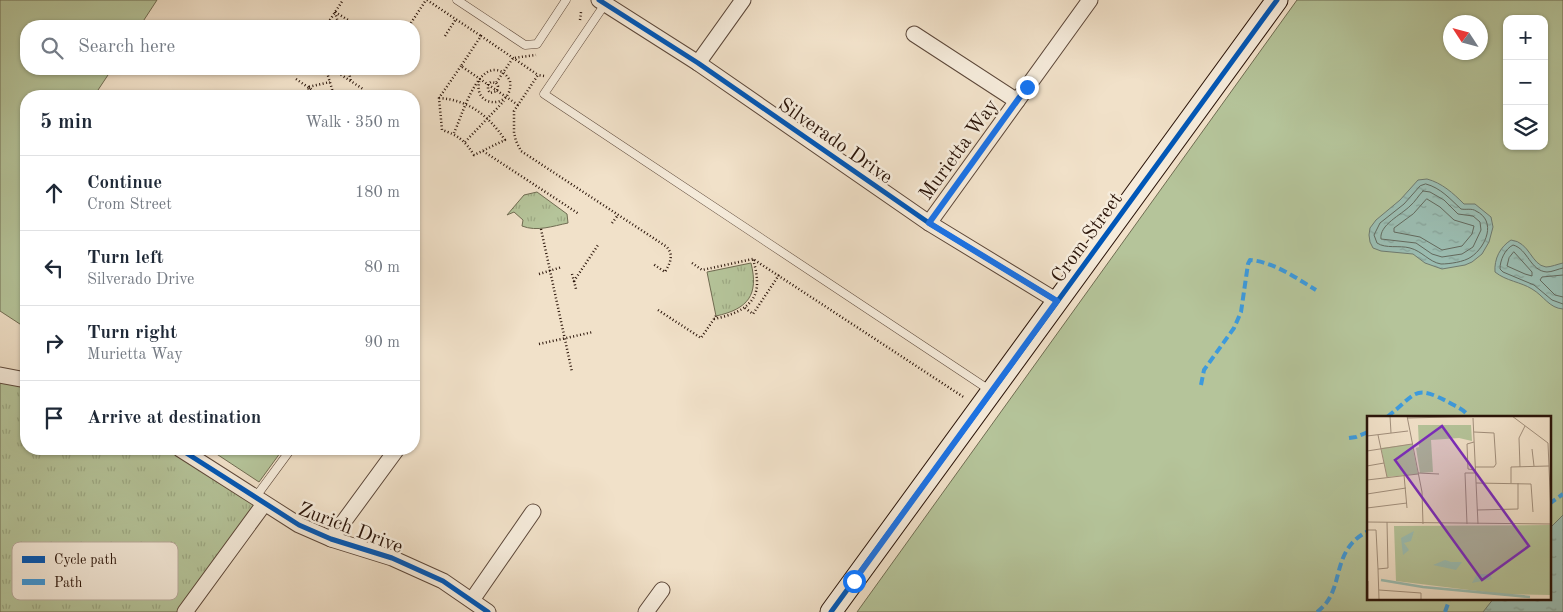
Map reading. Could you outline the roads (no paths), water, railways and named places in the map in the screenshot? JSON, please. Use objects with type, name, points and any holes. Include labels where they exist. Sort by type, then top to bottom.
[{"type":"street","points":[[698,63],[743,0]]},
{"type":"street","name":"Murietta Way","points":[[929,223],[1090,0]]},
{"type":"street","name":"Crom Street","points":[[831,612],[1277,0]]},
{"type":"street","name":"Silverado Drive","points":[[602,2],[698,63],[929,223],[1057,301]]},
{"type":"street","points":[[914,34],[1017,102]]},
{"type":"street","points":[[0,375],[20,379]]},
{"type":"street","name":"Zurich Drive","points":[[189,455],[299,526],[331,539],[392,558],[443,581],[488,612]]},
{"type":"street","points":[[331,539],[392,455]]},
{"type":"street","points":[[185,612],[259,501]]},
{"type":"street","points":[[472,600],[533,512]]},
{"type":"street","points":[[646,612],[662,590]]},
{"type":"lane","points":[[457,0],[525,45],[537,44],[566,0]]},
{"type":"lane","points":[[602,2],[544,94],[991,392]]},
{"type":"lane","points":[[259,501],[287,455]]},
{"type":"water","points":[[1427,179],[1447,189],[1464,204],[1475,204],[1491,217],[1493,227],[1489,242],[1482,254],[1472,262],[1442,269],[1425,263],[1413,254],[1381,251],[1373,248],[1369,235],[1370,228],[1376,220],[1400,200],[1418,180]]},
{"type":"water","points":[[1511,240],[1522,245],[1541,265],[1548,267],[1563,263],[1563,309],[1550,304],[1528,287],[1495,272],[1498,254]]},
{"type":"water","points":[[1563,515],[1563,612],[1483,612],[1492,600],[1550,600],[1550,528]]}]
